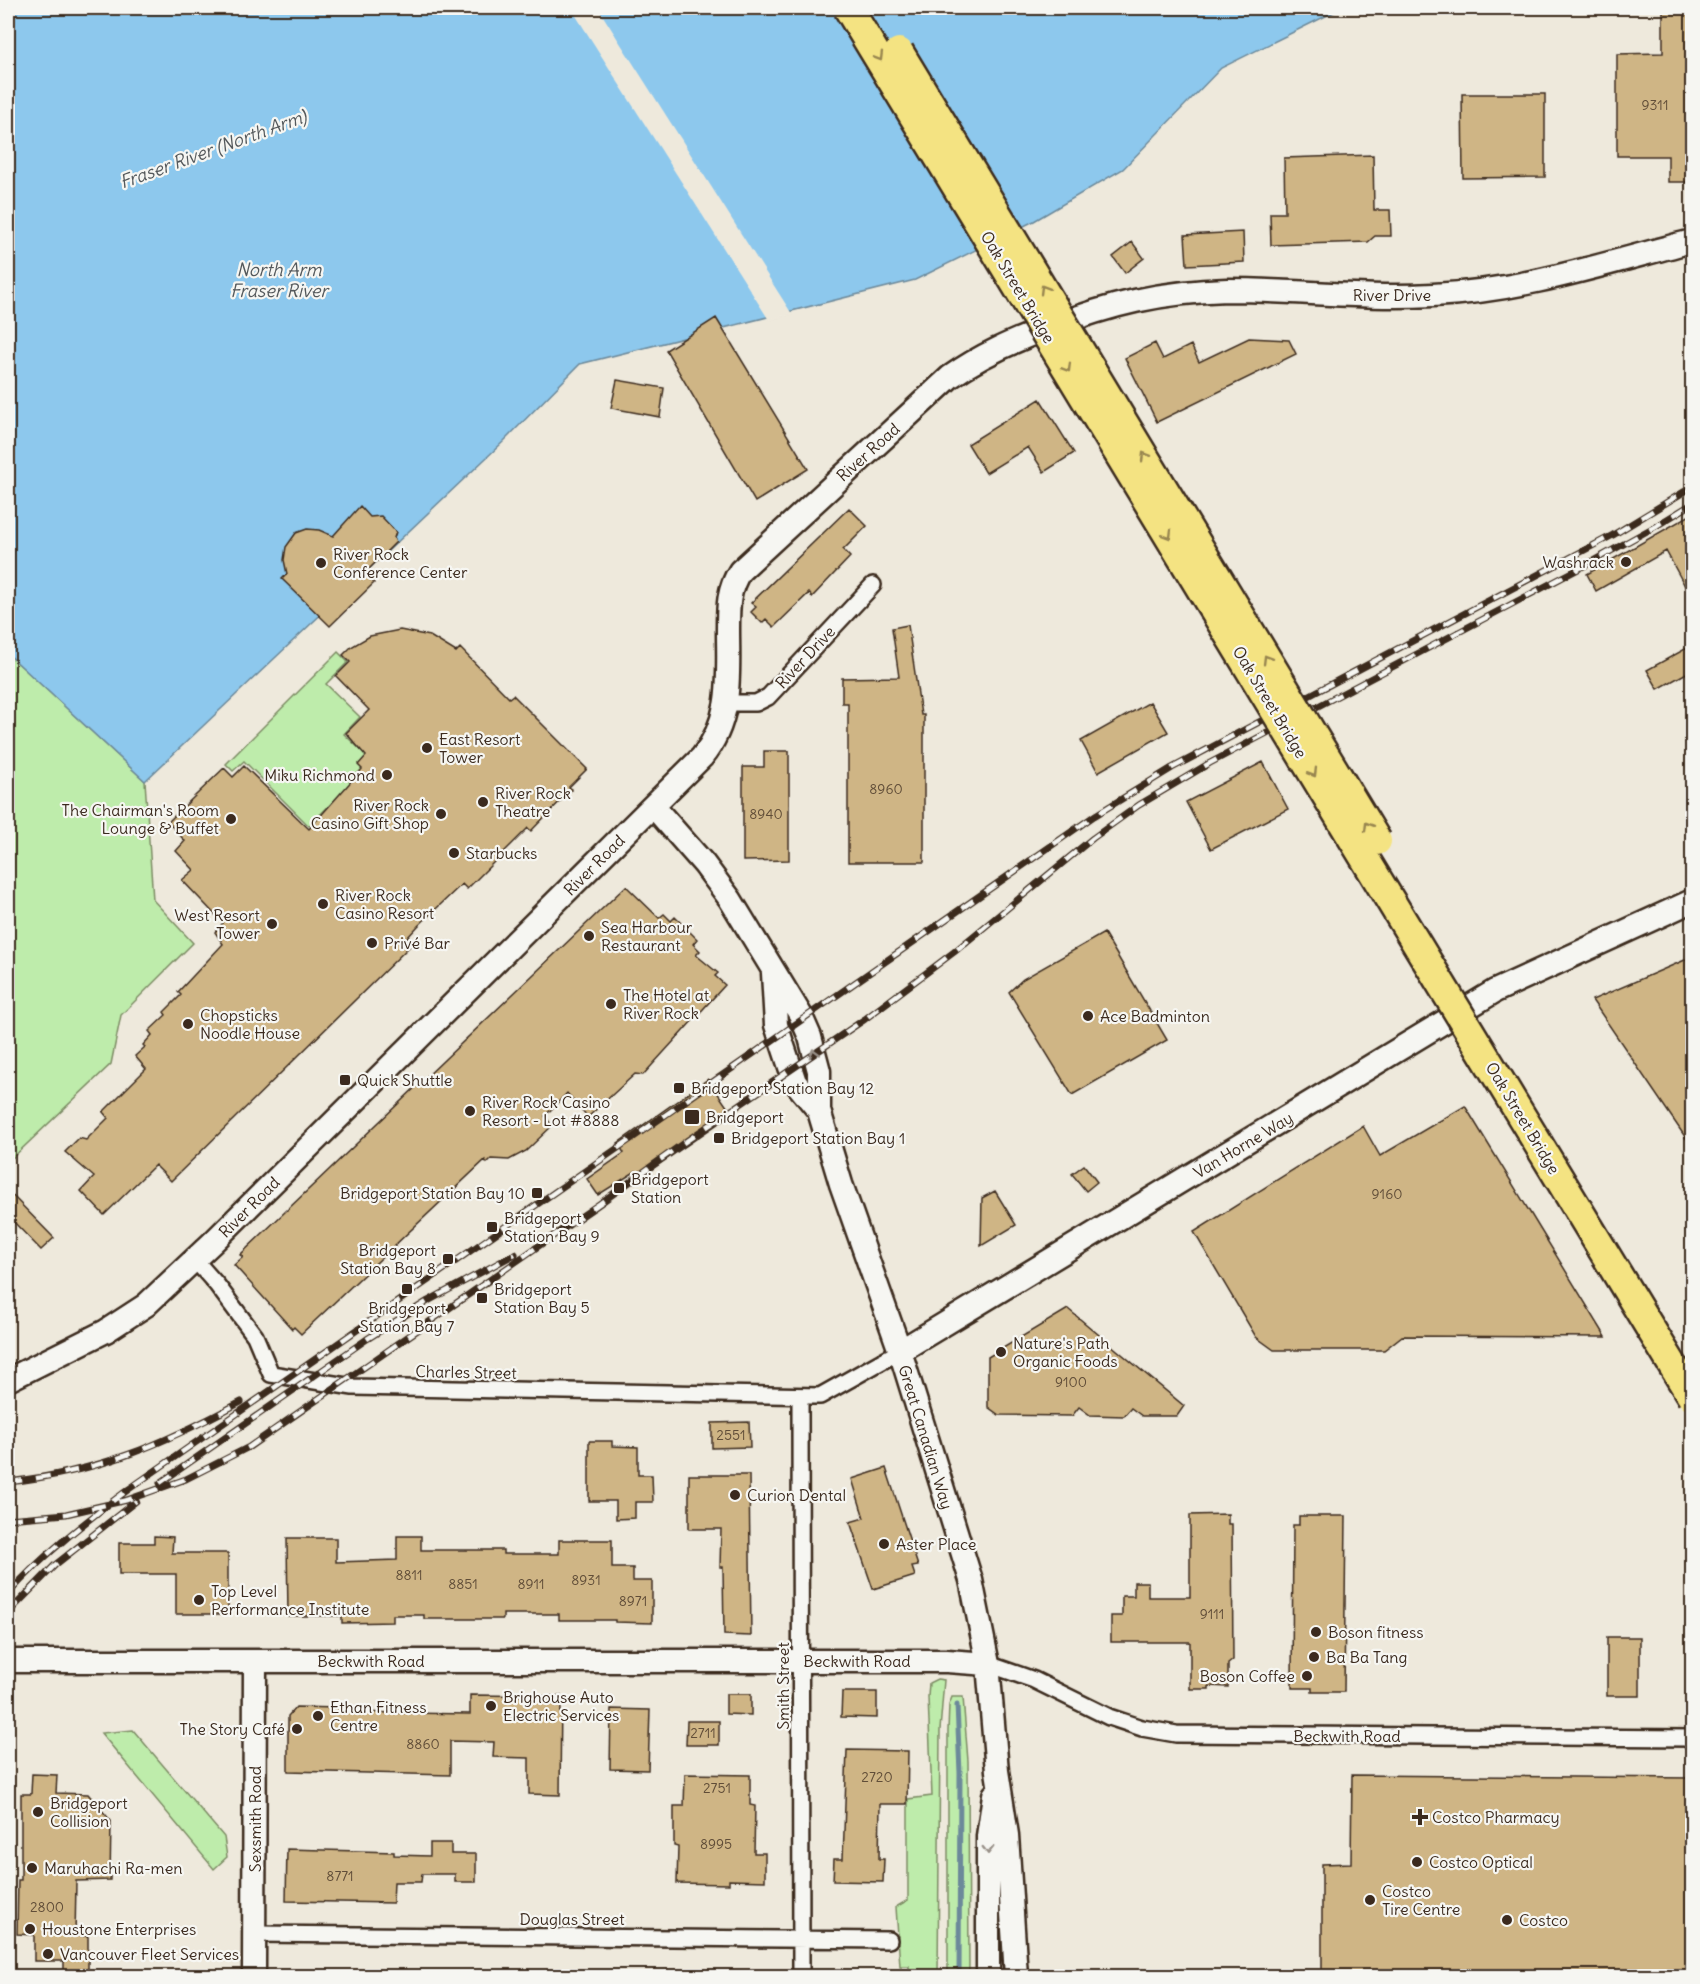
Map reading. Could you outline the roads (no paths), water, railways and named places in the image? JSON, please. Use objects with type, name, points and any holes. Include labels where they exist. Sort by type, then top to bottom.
[{"type":"highway","name":"Oak Street Bridge","points":[[848,8],[1692,1397]]},
{"type":"highway","name":"Oak Street Bridge","points":[[872,8],[1692,1361]]},
{"type":"street","name":"River Drive","points":[[1087,313],[1144,298],[1202,291],[1252,290],[1394,297],[1472,292],[1549,278],[1692,241]]},
{"type":"street","name":"River Road","points":[[8,1380],[106,1330],[146,1305],[195,1260],[711,746],[719,732],[726,703],[730,593],[734,580],[747,562],[950,377],[990,352],[1087,313]]},
{"type":"street","name":"River Drive","points":[[726,703],[756,704],[768,697],[873,585]]},
{"type":"street","name":"Great Canadian Way","points":[[653,806],[704,864],[730,899],[800,1014],[810,1037],[819,1071],[819,1110],[841,1184],[900,1351],[971,1580],[988,1664],[997,1771],[1007,1835],[1016,1977]]},
{"type":"street","name":"Van Horne Way","points":[[800,1396],[820,1396],[900,1351],[1495,991],[1692,901]]},
{"type":"street","name":"Charles Street","points":[[195,1260],[255,1336],[272,1374],[353,1387],[800,1396]]},
{"type":"street","name":"Smith Street","points":[[800,1396],[801,1977]]},
{"type":"street","name":"Beckwith Road","points":[[8,1661],[947,1661],[988,1664],[1034,1680],[1109,1717],[1142,1728],[1176,1734],[1692,1738]]},
{"type":"street","name":"Sexsmith Road","points":[[254,1977],[255,1661]]},
{"type":"street","name":"Great Canadian Way","points":[[988,1977],[988,1836],[997,1771]]},
{"type":"street","name":"Douglas Street","points":[[254,1934],[889,1940]]},
{"type":"water","name":"North Arm Fraser River","points":[[8,8],[1342,8],[1221,68],[1123,169],[1034,221],[915,280],[580,364],[503,442],[145,781],[8,654]]},
{"type":"waterway","points":[[957,1705],[960,1773],[959,1976]]},
{"type":"railway","points":[[8,1594],[66,1538],[129,1489],[1094,816],[1172,768],[1613,535],[1692,487]]},
{"type":"railway","points":[[8,1519],[66,1514],[127,1500],[186,1479],[249,1447],[865,1019],[954,952],[1093,838],[1139,805],[1210,763],[1584,566],[1692,504]]},
{"type":"railway","points":[[160,1483],[367,1339],[428,1301],[515,1254]]},
{"type":"railway","points":[[8,1482],[101,1464],[156,1444],[241,1402]]},
{"type":"railway","points":[[8,1613],[55,1565],[136,1501]]},
{"type":"place","name":"Washrack","points":[[1626,562]]},
{"type":"place","name":"River Rock Conference Center","points":[[321,563]]},
{"type":"place","name":"East Resort Tower","points":[[427,748]]},
{"type":"place","name":"Miku Richmond","points":[[387,775]]},
{"type":"place","name":"River Rock Theatre","points":[[483,802]]},
{"type":"place","name":"River Rock Casino Gift Shop","points":[[441,814]]},
{"type":"place","name":"The Chairman's Room Lounge & Buffet","points":[[231,819]]},
{"type":"place","name":"Starbucks","points":[[454,853]]},
{"type":"place","name":"River Rock Casino Resort","points":[[323,904]]},
{"type":"place","name":"West Resort Tower","points":[[272,924]]},
{"type":"place","name":"Sea Harbour Restaurant","points":[[589,936]]},
{"type":"place","name":"Privé Bar","points":[[372,943]]},
{"type":"place","name":"The Hotel at River Rock","points":[[611,1004]]},
{"type":"place","name":"Ace Badminton","points":[[1088,1016]]},
{"type":"place","name":"Chopsticks Noodle House","points":[[188,1024]]},
{"type":"place","name":"Quick Shuttle","points":[[345,1080]]},
{"type":"place","name":"Bridgeport Station Bay 12","points":[[679,1088]]},
{"type":"place","name":"River Rock Casino Resort - Lot #8888","points":[[470,1111]]},
{"type":"place","name":"Bridgeport","points":[[692,1117]]},
{"type":"place","name":"Bridgeport Station Bay 1","points":[[719,1138]]},
{"type":"place","name":"Bridgeport Station","points":[[619,1188]]},
{"type":"place","name":"Bridgeport Station Bay 10","points":[[537,1193]]},
{"type":"place","name":"Bridgeport Station Bay 9","points":[[492,1227]]},
{"type":"place","name":"Bridgeport Station Bay 8","points":[[448,1259]]},
{"type":"place","name":"Bridgeport Station Bay 7","points":[[407,1289]]},
{"type":"place","name":"Bridgeport Station Bay 5","points":[[482,1298]]},
{"type":"place","name":"Nature's Path Organic Foods","points":[[1001,1352]]},
{"type":"place","name":"Curion Dental","points":[[735,1495]]},
{"type":"place","name":"Aster Place","points":[[884,1544]]},
{"type":"place","name":"Top Level Performance Institute","points":[[199,1600]]},
{"type":"place","name":"Boson fitness","points":[[1316,1632]]},
{"type":"place","name":"Ba Ba Tang","points":[[1314,1657]]},
{"type":"place","name":"Boson Coffee","points":[[1307,1676]]},
{"type":"place","name":"Brighouse Auto Electric Services","points":[[491,1706]]},
{"type":"place","name":"Ethan Fitness Centre","points":[[318,1716]]},
{"type":"place","name":"The Story Café","points":[[297,1729]]},
{"type":"place","name":"Bridgeport Collision","points":[[38,1812]]},
{"type":"place","name":"Costco Pharmacy","points":[[1420,1817]]},
{"type":"place","name":"Costco Optical","points":[[1417,1862]]},
{"type":"place","name":"Maruhachi Ra-men","points":[[32,1868]]},
{"type":"place","name":"Costco Tire Centre","points":[[1370,1900]]},
{"type":"place","name":"Costco","points":[[1507,1920]]},
{"type":"place","name":"Houstone Enterprises","points":[[30,1929]]},
{"type":"place","name":"Vancouver Fleet Services","points":[[48,1954]]},
{"type":"water label","name":"Fraser River (North Arm)","points":[[213,149]]}]
